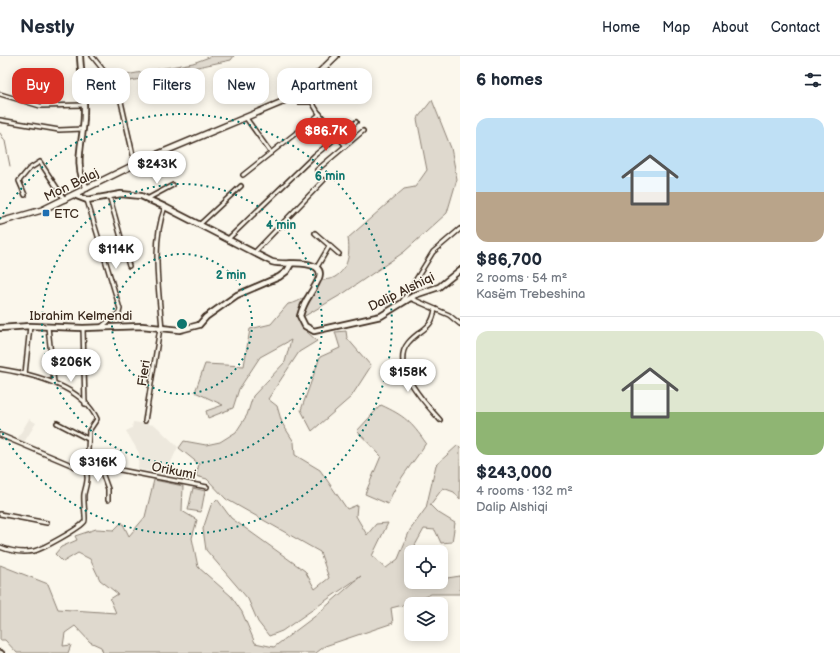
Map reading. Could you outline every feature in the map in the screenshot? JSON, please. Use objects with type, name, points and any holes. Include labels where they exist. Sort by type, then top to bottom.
[{"type":"main road","name":"Mon Balaj","points":[[323,68],[336,56]]},
{"type":"main road","name":"Mon Balaj","points":[[0,222],[31,214],[65,200],[135,164],[246,118],[277,103]]},
{"type":"street","points":[[80,56],[84,105],[83,129],[79,155],[80,169],[87,188]]},
{"type":"street","points":[[92,56],[108,76],[120,97],[135,164]]},
{"type":"street","points":[[0,94],[40,106],[84,105]]},
{"type":"street","points":[[313,104],[345,145]]},
{"type":"street","points":[[243,175],[320,114]]},
{"type":"street","points":[[246,118],[270,153]]},
{"type":"street","points":[[0,120],[60,130],[83,129]]},
{"type":"street","points":[[228,239],[311,159],[356,122]]},
{"type":"street","points":[[317,170],[363,131]]},
{"type":"street","points":[[25,195],[19,181],[29,169],[40,162],[44,165],[65,200]]},
{"type":"street","points":[[254,253],[324,180]]},
{"type":"street","points":[[147,198],[173,185]]},
{"type":"street","points":[[199,225],[241,186]]},
{"type":"street","points":[[74,195],[87,200],[109,195],[127,194],[147,198],[272,262],[305,264],[317,267],[330,245]]},
{"type":"street","points":[[109,195],[129,266]]},
{"type":"street","points":[[87,200],[120,309],[119,313],[101,327]]},
{"type":"street","name":"Fieri","points":[[146,421],[161,328],[158,231],[165,207]]},
{"type":"street","points":[[401,304],[433,252],[460,229]]},
{"type":"street","points":[[314,233],[339,254]]},
{"type":"street","name":"Ibrahim Kelmendi","points":[[0,328],[30,326],[83,328],[142,326],[180,330],[199,325],[206,317],[237,296],[283,275],[291,264]]},
{"type":"street","name":"Dalip Alshiqi","points":[[317,267],[320,273],[320,279],[304,305],[300,316],[302,323],[310,329],[318,331],[381,316],[410,298],[439,287],[460,270]]},
{"type":"street","points":[[410,298],[449,315],[460,324]]},
{"type":"street","points":[[435,309],[434,319],[430,326],[408,344],[403,353],[408,379],[440,420]]},
{"type":"street","points":[[25,374],[30,326]]},
{"type":"street","points":[[48,327],[54,383]]},
{"type":"street","points":[[83,328],[86,388],[85,404]]},
{"type":"street","points":[[0,369],[36,376],[54,383],[75,395],[85,404],[97,419],[90,429],[88,439],[85,467],[88,476],[83,502],[86,518],[84,523],[70,533],[39,549],[19,551],[0,547]]},
{"type":"street","points":[[57,424],[88,439]]},
{"type":"street","name":"Orikumi","points":[[0,435],[62,462],[85,467],[100,467],[207,487]]},
{"type":"street","points":[[100,467],[108,489],[108,500]]},
{"type":"street","points":[[0,514],[47,523]]},
{"type":"shaded area","points":[[212,56],[234,56],[231,60],[193,68],[165,68],[193,63]]},
{"type":"shaded area","points":[[138,73],[138,79],[130,81],[130,74]]},
{"type":"shaded area","points":[[432,100],[451,148],[457,179],[447,213],[404,252],[344,293],[303,317],[306,331],[317,341],[299,352],[268,399],[277,406],[282,423],[294,442],[295,455],[320,470],[347,509],[357,505],[356,516],[367,535],[376,524],[388,523],[372,556],[386,568],[398,559],[410,530],[426,508],[436,465],[458,445],[460,447],[460,499],[454,492],[443,488],[430,505],[437,512],[455,523],[452,542],[441,543],[435,530],[424,529],[415,545],[404,545],[404,589],[448,589],[448,578],[460,576],[460,594],[431,594],[424,597],[404,597],[404,605],[391,608],[393,623],[325,646],[316,653],[103,653],[101,647],[90,642],[75,626],[65,633],[63,646],[71,645],[68,653],[17,653],[5,640],[0,640],[0,565],[48,584],[58,609],[116,613],[110,599],[118,594],[100,580],[90,559],[78,553],[63,562],[55,554],[61,547],[77,540],[75,536],[96,529],[114,530],[122,522],[129,536],[145,517],[154,480],[183,486],[182,511],[197,520],[192,538],[198,567],[231,596],[242,612],[255,643],[274,647],[314,617],[361,576],[282,631],[269,636],[258,622],[248,599],[206,550],[203,529],[211,505],[217,499],[231,518],[305,571],[315,589],[329,578],[320,552],[226,499],[207,479],[196,476],[199,464],[179,448],[184,441],[206,445],[220,442],[236,432],[247,415],[253,396],[285,362],[291,340],[260,357],[239,389],[233,408],[208,418],[206,411],[223,405],[195,392],[205,364],[244,366],[250,329],[271,324],[288,304],[303,298],[315,284],[320,281],[333,278],[340,273],[348,260],[348,238],[404,189],[415,187],[427,170],[417,119]]},
{"type":"shaded area","points":[[346,331],[347,338],[371,366],[351,397],[312,431],[301,410],[320,357],[340,348],[335,332]]},
{"type":"shaded area","points":[[381,405],[407,420],[426,443],[395,488],[388,504],[365,494],[381,456],[357,431]]},
{"type":"shaded area","points":[[29,419],[36,423],[23,444],[16,441]]},
{"type":"shaded area","points":[[133,422],[155,425],[178,447],[165,475],[138,469],[139,453],[126,431],[132,428]]},
{"type":"shaded area","points":[[193,488],[205,491],[201,512],[188,510]]},
{"type":"waterway","points":[[0,133],[5,141],[10,166]]},
{"type":"place","name":"ETC","points":[[46,213]]}]
